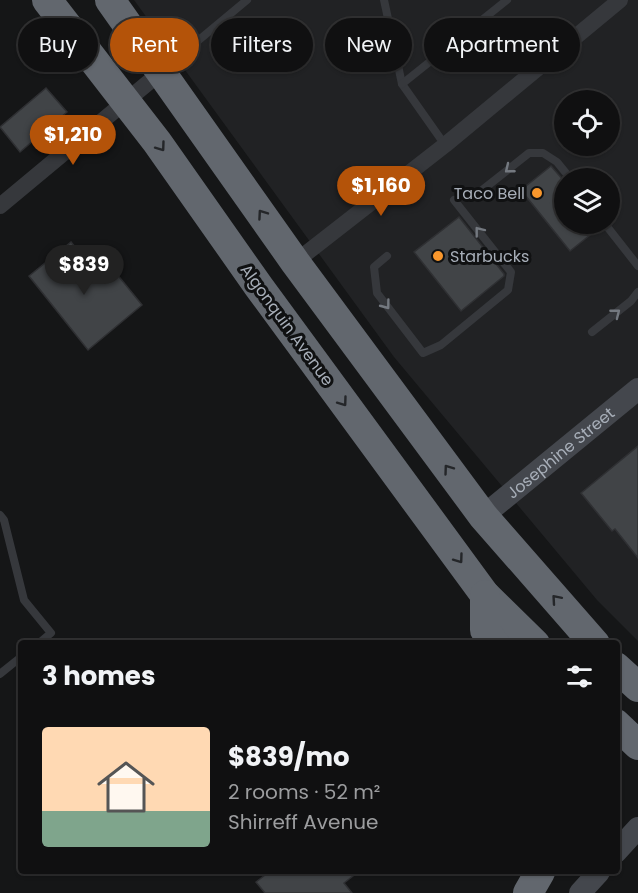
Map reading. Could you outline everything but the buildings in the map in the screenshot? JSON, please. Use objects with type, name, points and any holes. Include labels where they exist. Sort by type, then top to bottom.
[{"type":"highway","name":"Algonquin Avenue","points":[[47,0],[157,142],[259,287],[485,595],[531,640]]},
{"type":"highway","points":[[110,0],[123,18]]},
{"type":"highway","points":[[161,72],[295,262],[483,516],[592,640]]},
{"type":"highway","points":[[485,595],[485,630],[492,640]]},
{"type":"highway","points":[[620,661],[638,668]]},
{"type":"highway","points":[[620,671],[638,687]]},
{"type":"highway","points":[[620,728],[638,745]]},
{"type":"highway","points":[[528,893],[539,874]]},
{"type":"street","points":[[295,262],[445,145],[620,0]]},
{"type":"street","points":[[0,206],[161,72]]},
{"type":"street","name":"Josephine Street","points":[[483,516],[638,388]]},
{"type":"street","points":[[620,848],[638,828]]},
{"type":"street","points":[[580,893],[597,874]]},
{"type":"lane","points":[[199,40],[247,0]]},
{"type":"lane","points":[[384,0],[402,84],[445,145]]},
{"type":"lane","points":[[402,84],[507,0]]},
{"type":"lane","points":[[481,191],[529,153],[543,153],[562,168]]},
{"type":"lane","points":[[387,256],[374,267],[377,293],[423,353],[441,345],[508,290],[511,272],[454,200]]},
{"type":"lane","points":[[613,234],[638,266]]},
{"type":"lane","points":[[592,332],[631,302],[638,292]]},
{"type":"lane","points":[[0,515],[4,520],[24,600],[51,633],[43,640]]},
{"type":"lane","points":[[0,674],[18,659]]},
{"type":"shaded area","points":[[134,0],[638,0],[638,641],[597,600],[394,357],[186,72],[199,72],[199,18],[147,18]]},
{"type":"place","name":"Taco Bell","points":[[537,193]]},
{"type":"place","name":"Starbucks","points":[[438,256]]}]
